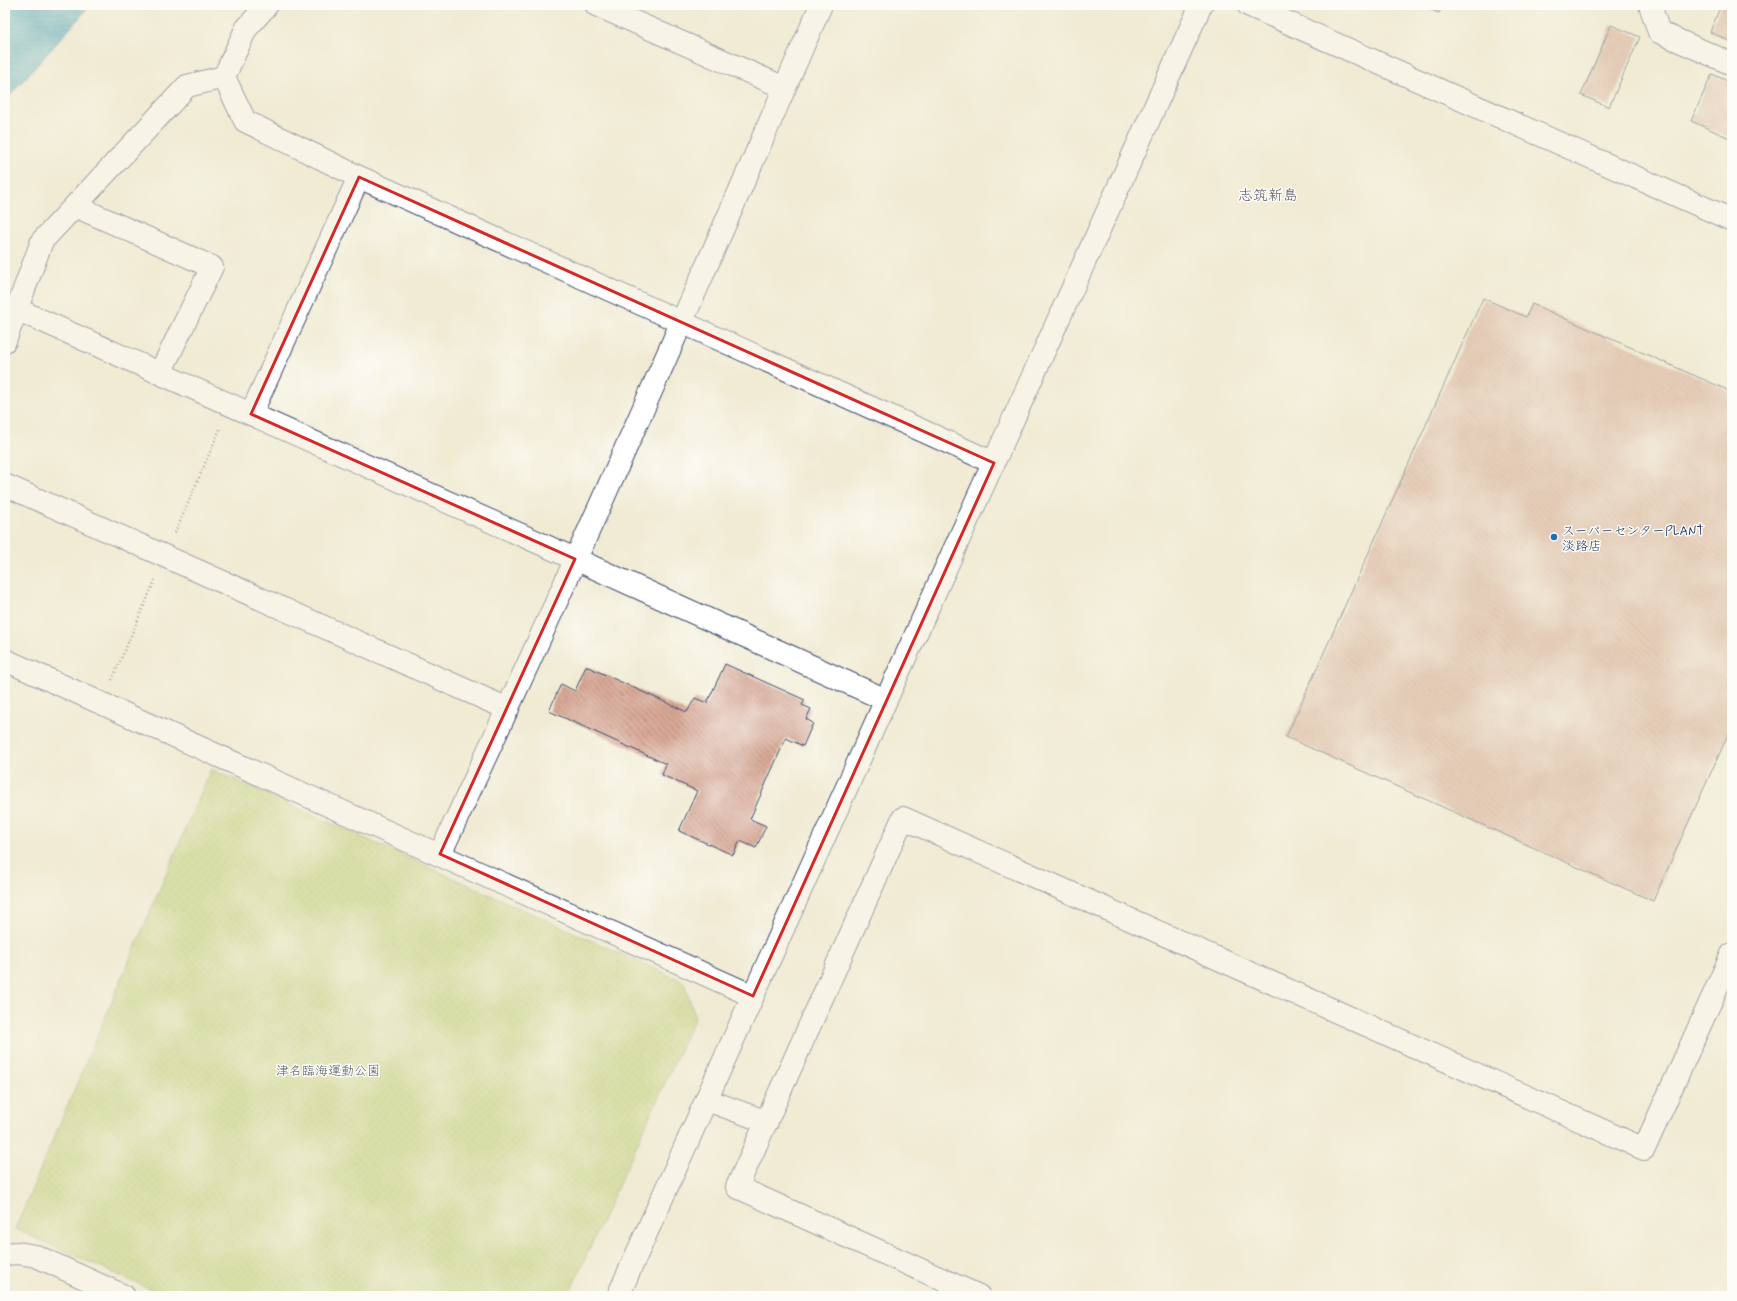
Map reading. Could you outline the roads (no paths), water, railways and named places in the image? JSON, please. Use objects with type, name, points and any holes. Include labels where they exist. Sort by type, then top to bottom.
[{"type":"street","points":[[268,5],[246,28],[224,77],[245,121],[359,177],[994,463]]},
{"type":"street","points":[[596,5],[785,88]]},
{"type":"street","points":[[440,854],[508,709],[682,322],[821,5]]},
{"type":"street","points":[[618,1296],[1201,5]]},
{"type":"street","points":[[1248,5],[1732,220]]},
{"type":"street","points":[[1650,5],[1659,32],[1732,64]]},
{"type":"street","points":[[5,341],[42,241],[187,86],[224,77]]},
{"type":"street","points":[[252,414],[359,177]]},
{"type":"street","points":[[75,206],[212,267],[160,373]]},
{"type":"street","points":[[16,309],[575,558],[886,700]]},
{"type":"street","points":[[5,485],[508,709]]},
{"type":"street","points":[[5,660],[440,854],[753,996]]},
{"type":"street","points":[[979,1296],[737,1187],[903,818],[1644,1149],[1732,954]]},
{"type":"street","points":[[707,1100],[767,1122]]},
{"type":"street","points":[[5,1254],[18,1253],[36,1256],[124,1296]]},
{"type":"water","points":[[5,5],[91,5],[5,101]]},
{"type":"place","name":"スーパーセンターPLANT 淡路店","points":[[1554,537]]},
{"type":"district","name":"志筑新島","points":[[1268,195]]},
{"type":"park label","name":"津名臨海運動公園","points":[[328,1070]]}]
